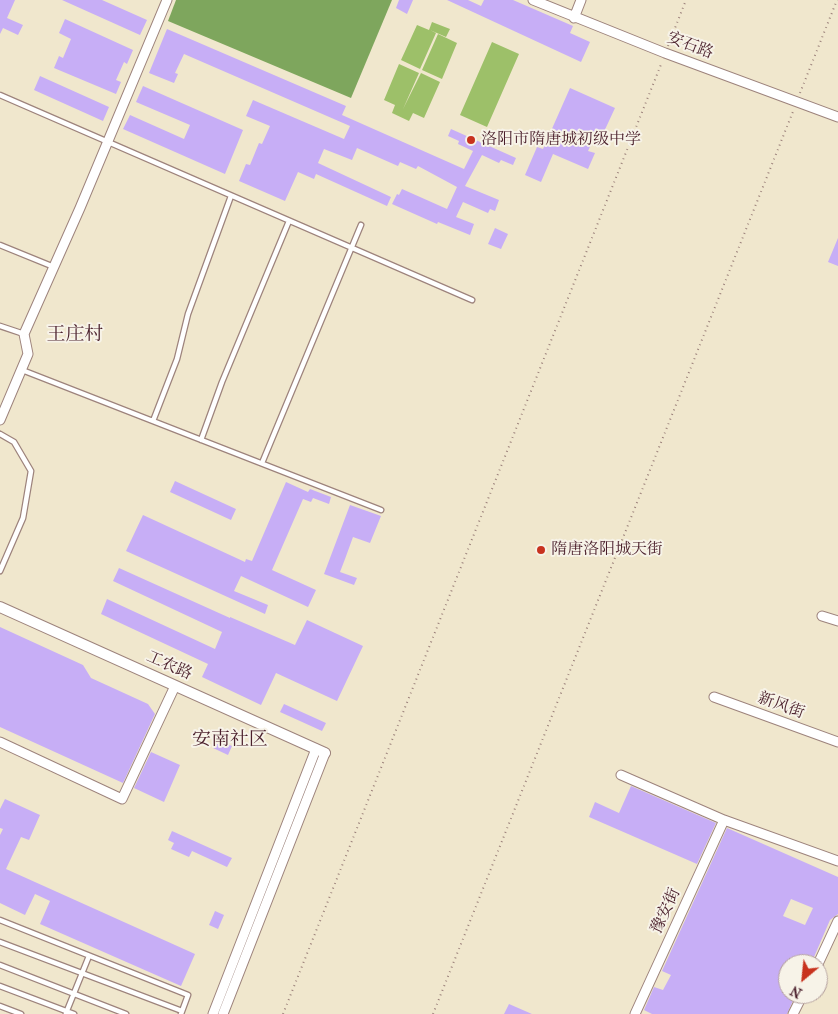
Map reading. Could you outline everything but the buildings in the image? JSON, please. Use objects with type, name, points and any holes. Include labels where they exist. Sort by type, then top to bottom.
[{"type":"street","points":[[0,420],[28,354],[24,334],[108,142],[167,0]]},
{"type":"street","name":"安石路","points":[[533,0],[665,53],[838,117]]},
{"type":"street","points":[[574,18],[581,0]]},
{"type":"street","name":"工农路","points":[[0,606],[174,689]]},
{"type":"street","name":"工农路","points":[[0,614],[319,754]]},
{"type":"street","points":[[822,616],[838,622]]},
{"type":"street","points":[[0,742],[122,799],[174,689]]},
{"type":"street","name":"新风街","points":[[714,697],[838,742]]},
{"type":"street","points":[[213,1014],[319,754]]},
{"type":"street","points":[[224,1014],[319,754]]},
{"type":"street","points":[[621,775],[724,820],[838,861]]},
{"type":"street","name":"豫安街","points":[[635,1014],[724,820]]},
{"type":"street","points":[[823,954],[838,921]]},
{"type":"lane","points":[[0,96],[472,300]]},
{"type":"lane","points":[[153,421],[177,359],[188,314],[232,196]]},
{"type":"lane","points":[[201,440],[222,382],[289,221]]},
{"type":"lane","points":[[262,463],[361,225]]},
{"type":"lane","points":[[0,245],[54,267]]},
{"type":"lane","points":[[0,326],[24,334]]},
{"type":"lane","points":[[22,370],[381,510]]},
{"type":"lane","points":[[0,434],[14,442],[31,471],[24,518],[0,571]]},
{"type":"lane","points":[[0,920],[188,995],[181,1012],[0,942]]},
{"type":"lane","points":[[66,1013],[89,956]]},
{"type":"lane","points":[[0,965],[126,1014]]},
{"type":"lane","points":[[0,986],[66,1013],[74,1014]]},
{"type":"lane","points":[[0,1006],[22,1014]]},
{"type":"path","points":[[283,1014],[686,0]]},
{"type":"path","points":[[433,1014],[837,0]]},
{"type":"green space","points":[[176,0],[392,0],[351,98],[168,21]]},
{"type":"green space","points":[[432,22],[450,29],[446,37],[430,30],[436,33],[420,69],[401,60],[417,25],[429,30]]},
{"type":"green space","points":[[438,34],[457,43],[442,79],[422,70]]},
{"type":"green space","points":[[492,42],[519,54],[487,127],[460,115]]},
{"type":"green space","points":[[399,64],[419,73],[403,109],[421,73],[440,82],[424,118],[413,113],[409,121],[392,113],[395,105],[384,100]]},
{"type":"place","name":"洛阳市隋唐城初级中学","points":[[471,140]]},
{"type":"place","name":"隋唐洛阳城天街","points":[[541,550]]},
{"type":"district","name":"王庄村","points":[[75,335]]},
{"type":"district","name":"安南社区","points":[[230,740]]}]
